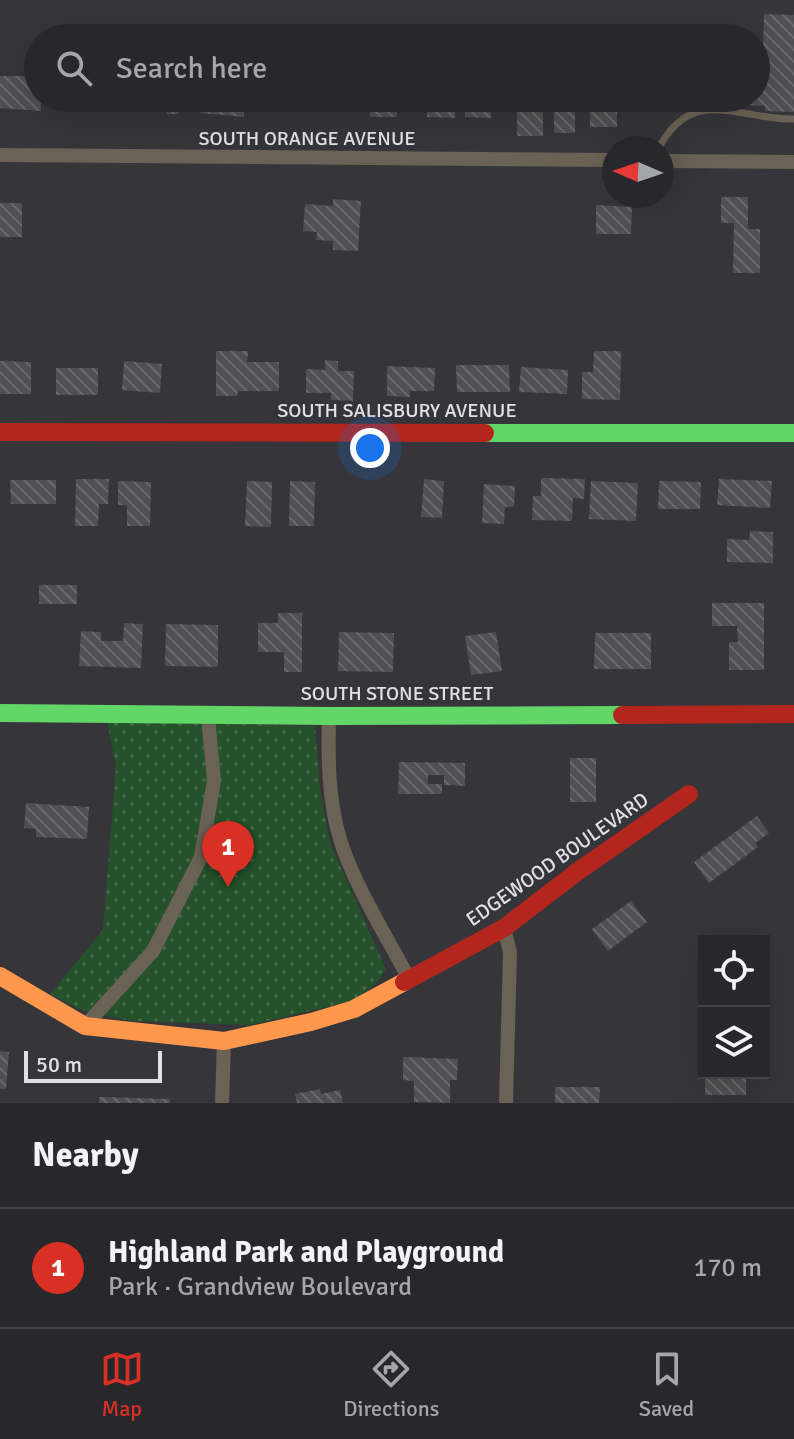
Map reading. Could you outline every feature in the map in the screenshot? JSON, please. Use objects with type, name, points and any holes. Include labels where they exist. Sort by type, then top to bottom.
[{"type":"street","name":"SOUTH ORANGE AVENUE","points":[[0,155],[602,160]]},
{"type":"street","points":[[674,161],[794,162]]},
{"type":"street","name":"SOUTH SALISBURY AVENUE","points":[[0,432],[794,433]]},
{"type":"street","name":"SOUTH STONE STREET","points":[[0,713],[208,716],[794,714]]},
{"type":"street","points":[[85,1026],[153,951],[201,857],[214,781],[208,716]]},
{"type":"street","points":[[329,716],[328,768],[339,838],[409,979]]},
{"type":"street","name":"EDGEWOOD BOULEVARD","points":[[0,976],[85,1026],[224,1041],[311,1022],[354,1009],[504,928],[577,872],[689,794]]},
{"type":"street","points":[[504,928],[510,952],[506,1103]]},
{"type":"street","points":[[222,1103],[224,1041]]},
{"type":"lane","points":[[665,136],[686,114],[700,112]]},
{"type":"lane","points":[[740,112],[794,119]]},
{"type":"green space","points":[[107,721],[315,726],[320,790],[330,843],[386,969],[376,984],[352,1001],[250,1025],[131,1021],[80,1010],[50,994],[103,930],[116,766]]},
{"type":"building","points":[[764,14],[794,15],[794,112],[770,111],[770,24],[764,24]]},
{"type":"building","points":[[0,76],[24,76],[24,110],[0,108]]},
{"type":"building","points":[[244,112],[244,117],[200,113]]},
{"type":"building","points":[[370,112],[397,112],[397,117],[370,117]]},
{"type":"building","points":[[427,112],[455,112],[455,118],[427,117]]},
{"type":"building","points":[[465,112],[491,112],[491,118],[465,117]]},
{"type":"building","points":[[517,112],[543,112],[543,136],[517,136]]},
{"type":"building","points":[[554,112],[575,112],[575,133],[554,133]]},
{"type":"building","points":[[590,112],[617,112],[617,127],[590,127]]},
{"type":"building","points":[[721,197],[748,197],[748,229],[760,229],[760,273],[733,273],[734,223],[721,223]]},
{"type":"building","points":[[333,199],[361,201],[358,251],[333,250],[333,241],[316,240],[317,232],[303,231],[305,204],[333,206]]},
{"type":"building","points":[[0,203],[22,203],[22,237],[0,237]]},
{"type":"building","points":[[596,205],[602,208],[632,208],[631,234],[596,234]]},
{"type":"building","points":[[216,351],[248,351],[247,362],[279,362],[279,391],[238,391],[237,396],[216,396]]},
{"type":"building","points":[[594,351],[621,351],[620,400],[582,399],[582,372],[593,372]]},
{"type":"building","points":[[325,360],[338,361],[338,371],[354,371],[353,401],[331,400],[331,393],[306,393],[306,369],[325,370]]},
{"type":"building","points":[[0,361],[31,362],[31,394],[0,394]]},
{"type":"building","points":[[124,361],[162,364],[160,393],[122,390]]},
{"type":"building","points":[[456,365],[509,365],[510,392],[457,392]]},
{"type":"building","points":[[387,366],[435,368],[434,391],[410,391],[410,397],[387,396]]},
{"type":"building","points":[[521,367],[568,370],[567,394],[519,392]]},
{"type":"building","points":[[56,368],[98,368],[98,395],[56,395]]},
{"type":"building","points":[[541,478],[585,479],[584,499],[573,498],[572,521],[532,520],[533,496],[541,496]]},
{"type":"building","points":[[76,479],[109,479],[108,504],[99,504],[98,526],[75,526]]},
{"type":"building","points":[[424,479],[444,481],[442,518],[421,517]]},
{"type":"building","points":[[719,479],[772,481],[770,508],[717,505]]},
{"type":"building","points":[[10,480],[56,480],[56,504],[11,504]]},
{"type":"building","points":[[118,481],[151,482],[150,526],[127,526],[127,505],[118,505]]},
{"type":"building","points":[[247,481],[272,482],[271,527],[245,526]]},
{"type":"building","points":[[290,481],[315,482],[314,526],[289,526]]},
{"type":"building","points":[[591,481],[638,483],[636,521],[589,519]]},
{"type":"building","points":[[659,481],[701,482],[700,509],[658,509]]},
{"type":"building","points":[[484,484],[515,486],[514,507],[505,507],[504,524],[482,523]]},
{"type":"building","points":[[750,531],[773,532],[773,563],[727,562],[727,539],[749,540]]},
{"type":"building","points":[[39,585],[77,585],[77,604],[39,604]]},
{"type":"building","points":[[712,603],[764,603],[764,670],[729,670],[729,642],[738,642],[737,626],[712,626]]},
{"type":"building","points":[[278,613],[302,613],[302,672],[284,672],[284,652],[258,652],[258,623],[278,623]]},
{"type":"building","points":[[124,623],[143,624],[141,668],[79,666],[81,631],[101,632],[101,641],[123,641]]},
{"type":"building","points":[[166,624],[218,625],[218,667],[165,666]]},
{"type":"building","points":[[339,632],[394,633],[393,672],[338,671]]},
{"type":"building","points":[[496,632],[502,671],[471,675],[465,636]]},
{"type":"building","points":[[595,633],[651,633],[651,669],[594,669]]},
{"type":"building","points":[[570,758],[596,758],[596,802],[570,802]]},
{"type":"building","points":[[399,762],[465,763],[465,786],[444,785],[444,775],[428,775],[428,784],[442,784],[442,794],[398,794]]},
{"type":"building","points":[[26,803],[89,807],[87,839],[36,837],[36,829],[24,828]]},
{"type":"building","points":[[757,816],[769,833],[755,843],[758,847],[709,883],[694,862]]},
{"type":"building","points":[[631,901],[647,922],[608,951],[592,929]]},
{"type":"building","points":[[0,1051],[9,1052],[6,1089],[0,1089]]},
{"type":"building","points":[[403,1057],[458,1059],[457,1080],[450,1080],[450,1103],[414,1102],[414,1081],[403,1080]]},
{"type":"building","points":[[705,1079],[746,1079],[746,1095],[705,1095]]},
{"type":"building","points":[[555,1087],[600,1087],[599,1103],[555,1103]]},
{"type":"building","points":[[320,1089],[321,1094],[340,1090],[343,1103],[297,1103],[295,1094]]},
{"type":"building","points":[[99,1097],[170,1099],[170,1103],[99,1103]]},
{"type":"traffic: fast","points":[[485,433],[794,433]]},
{"type":"traffic: fast","points":[[0,713],[622,715]]},
{"type":"traffic: slow","points":[[0,976],[85,1026],[224,1041],[354,1009],[404,982]]},
{"type":"traffic: jam","points":[[0,432],[485,433]]},
{"type":"traffic: jam","points":[[622,715],[794,714]]},
{"type":"traffic: jam","points":[[404,982],[504,928],[577,872],[689,794]]},
{"type":"place","name":"Highland Park and Playground","points":[[228,887]]}]
